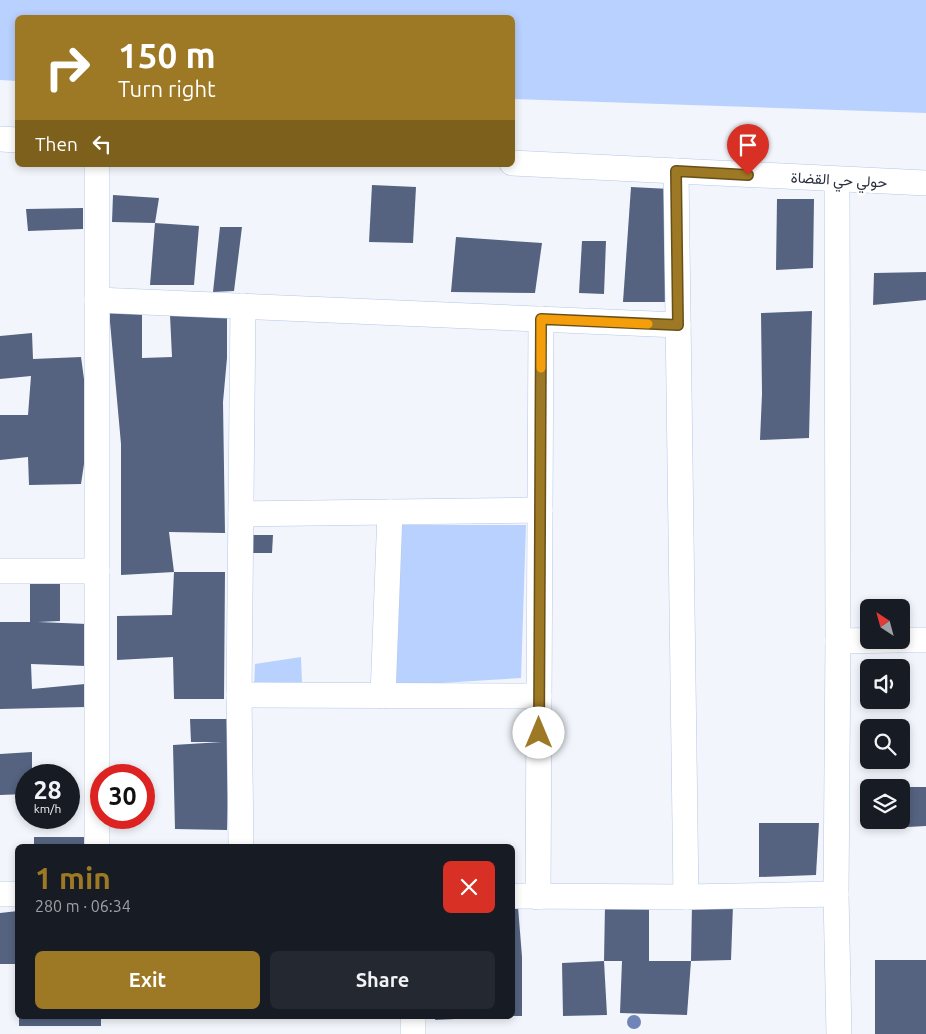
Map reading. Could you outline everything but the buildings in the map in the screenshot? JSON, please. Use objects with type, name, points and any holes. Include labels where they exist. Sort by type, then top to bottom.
[{"type":"street","points":[[0,138],[15,140]]},
{"type":"street","name":"حولي حي القضاة","points":[[515,163],[926,183]]},
{"type":"street","points":[[97,167],[97,844]]},
{"type":"street","points":[[676,171],[686,897]]},
{"type":"street","points":[[837,180],[838,641],[836,894],[839,1034]]},
{"type":"street","points":[[97,300],[678,325]]},
{"type":"street","points":[[241,844],[239,695],[243,306]]},
{"type":"street","points":[[538,896],[541,319]]},
{"type":"street","points":[[241,514],[540,510]]},
{"type":"street","points":[[382,696],[390,512]]},
{"type":"street","points":[[0,571],[97,571]]},
{"type":"street","points":[[910,640],[926,640]]},
{"type":"street","points":[[838,641],[860,641]]},
{"type":"street","points":[[239,695],[539,696]]},
{"type":"street","points":[[0,894],[15,894]]},
{"type":"street","points":[[515,896],[686,897],[836,894]]},
{"type":"street","points":[[413,1019],[413,1034]]},
{"type":"shaded area","points":[[0,0],[926,0],[926,113],[515,99],[515,15],[15,15],[15,81],[0,80]]},
{"type":"shaded area","points":[[400,525],[526,525],[521,678],[393,686]]},
{"type":"shaded area","points":[[301,657],[302,683],[254,687],[255,664]]},
{"type":"slow traffic","points":[[541,368],[541,319],[648,324]]},
{"type":"route","points":[[539,733],[541,319],[678,325],[676,171],[748,175]]}]
